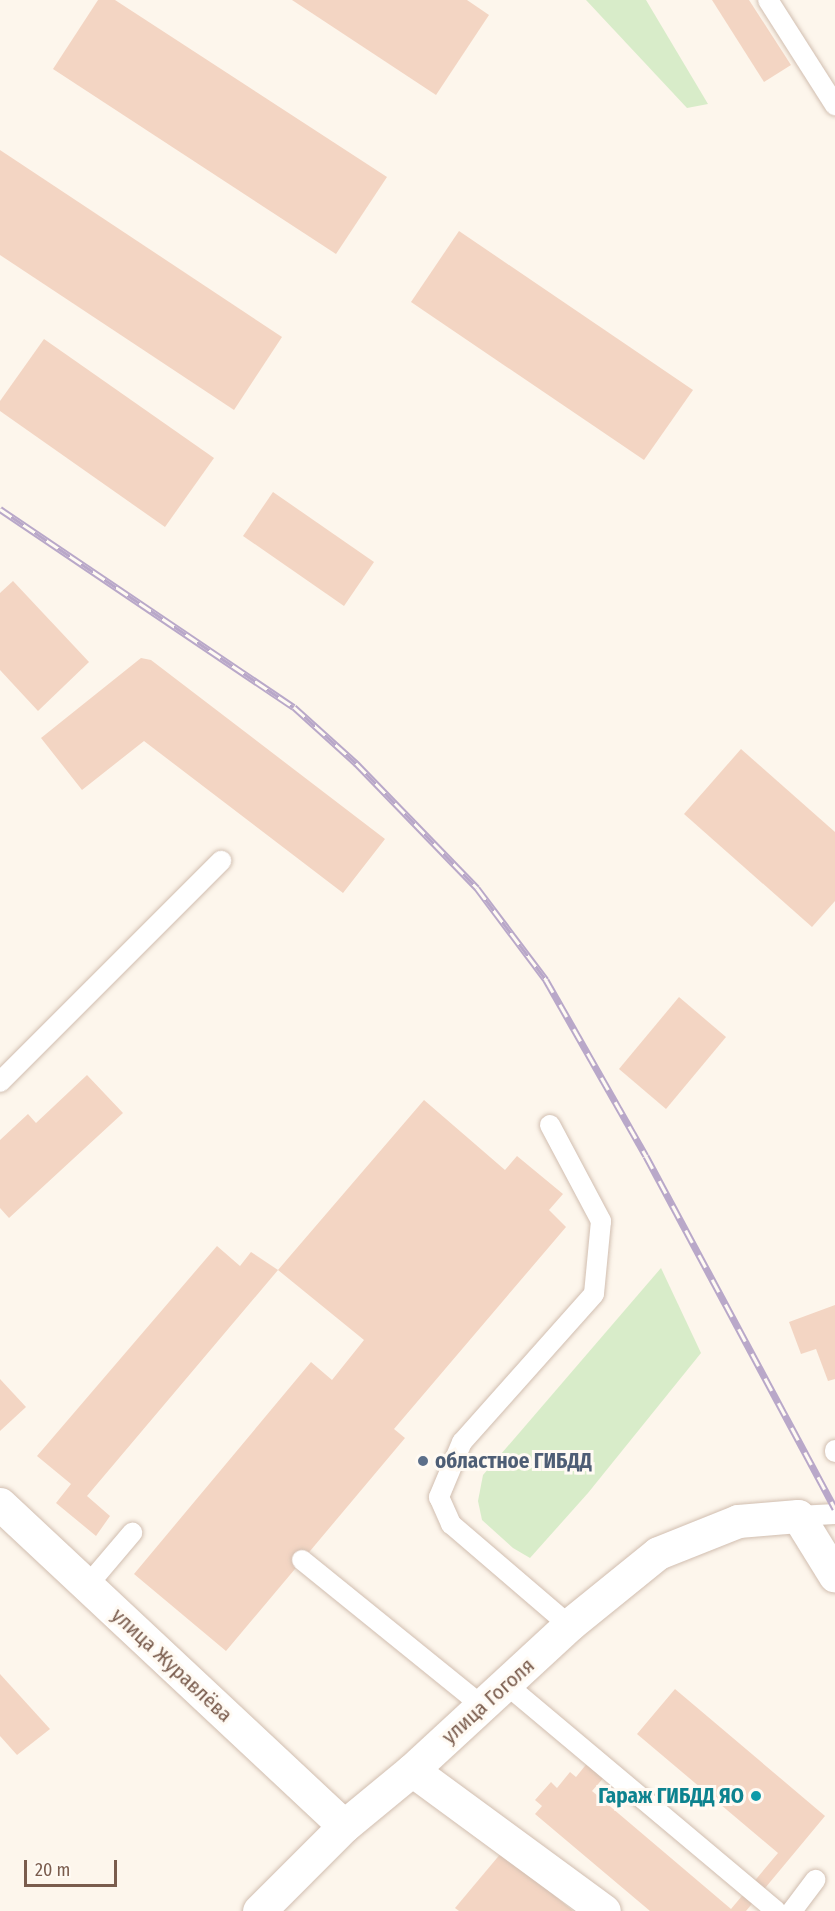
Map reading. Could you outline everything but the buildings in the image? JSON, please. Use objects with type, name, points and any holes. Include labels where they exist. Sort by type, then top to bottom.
[{"type":"street","name":"улица Журавлёва","points":[[0,1504],[344,1826]]},
{"type":"street","name":"улица Гоголя","points":[[259,1911],[344,1826],[412,1770],[507,1685],[569,1625],[658,1553],[738,1521],[798,1515]]},
{"type":"street","points":[[798,1515],[835,1576]]},
{"type":"street","points":[[412,1770],[604,1911]]},
{"type":"lane","points":[[768,0],[835,105]]},
{"type":"lane","points":[[0,1082],[221,861]]},
{"type":"lane","points":[[550,1125],[601,1221],[594,1294],[462,1442],[439,1497],[451,1524],[569,1625]]},
{"type":"lane","points":[[798,1515],[835,1514]]},
{"type":"lane","points":[[87,1586],[132,1533]]},
{"type":"lane","points":[[302,1560],[482,1706]]},
{"type":"lane","points":[[507,1685],[776,1911]]},
{"type":"lane","points":[[792,1911],[815,1880]]},
{"type":"green space","points":[[586,0],[646,0],[708,104],[687,108]]},
{"type":"green space","points":[[661,1268],[701,1353],[588,1493],[530,1558],[513,1548],[482,1520],[478,1501],[483,1475]]},
{"type":"railway","points":[[0,509],[294,707],[356,763],[477,888],[546,980],[646,1156],[835,1509]]},
{"type":"place","name":"областное ГИБДД","points":[[423,1461]]},
{"type":"place","name":"Гараж ГИБДД ЯО","points":[[756,1796]]}]
